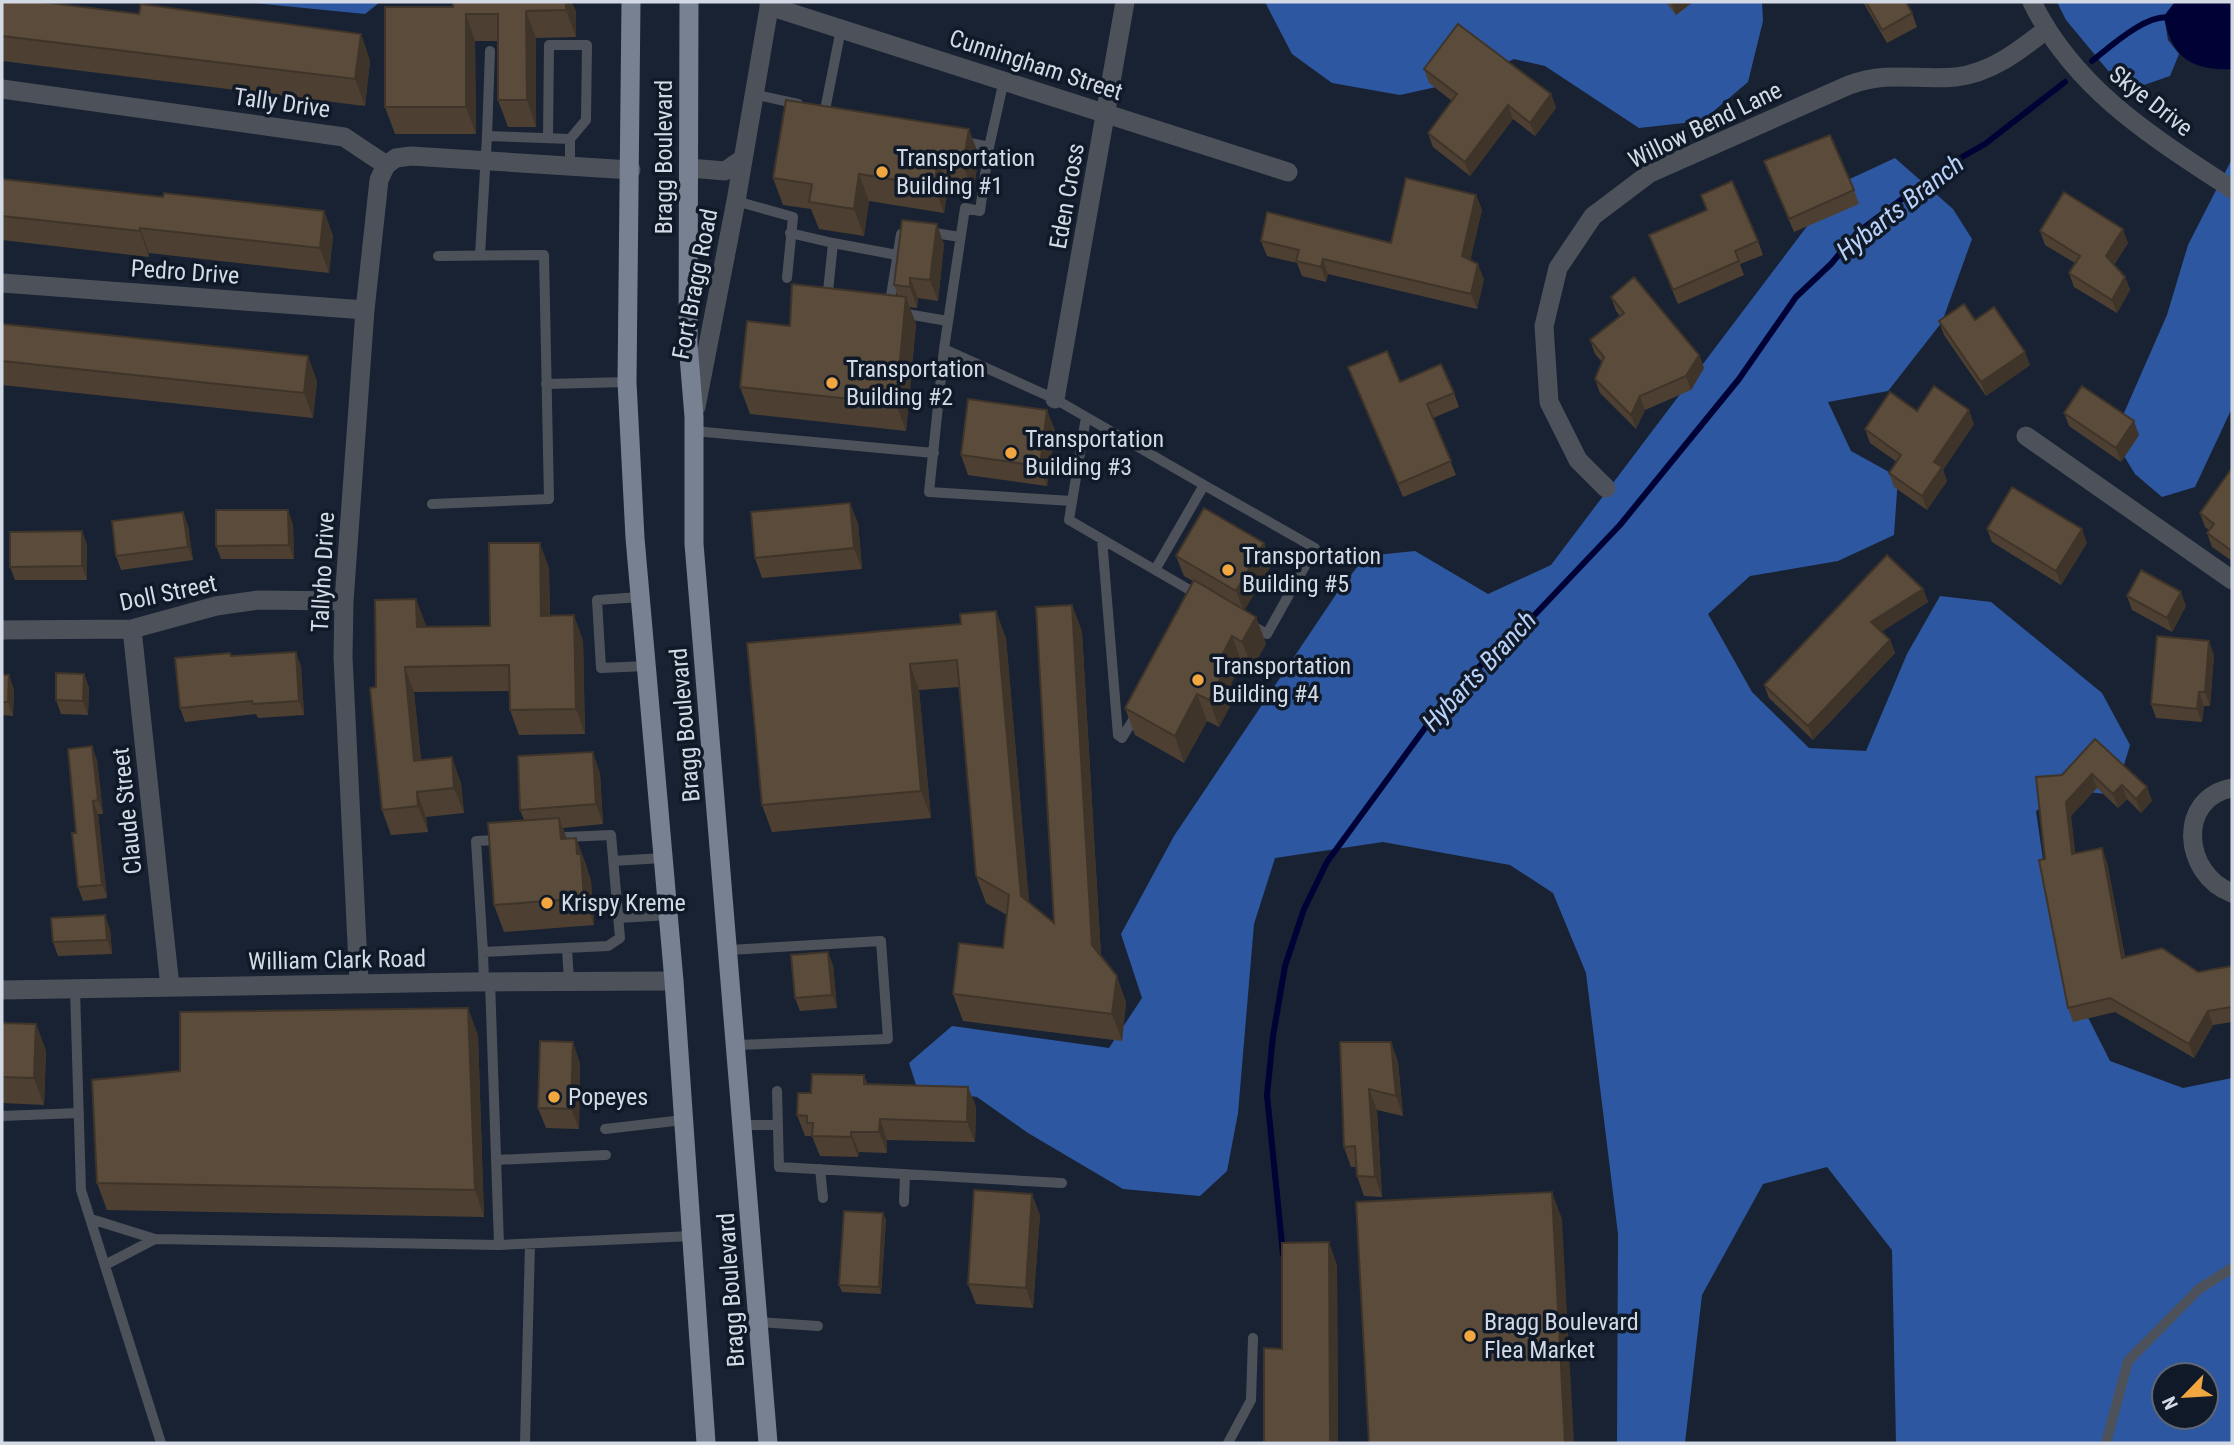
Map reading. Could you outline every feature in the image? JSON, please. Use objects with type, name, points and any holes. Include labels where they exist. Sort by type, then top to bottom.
[{"type":"main road","name":"Bragg Boulevard","points":[[631,2],[628,382],[640,597],[674,981],[706,1443]]},
{"type":"main road","name":"Bragg Boulevard","points":[[689,2],[688,344],[694,424],[694,544],[768,1443]]},
{"type":"street","name":"Eden Cross","points":[[1055,399],[1125,2]]},
{"type":"street","name":"Skye Drive","points":[[2032,2],[2063,52],[2111,106],[2232,190]]},
{"type":"street","name":"Cunningham Street","points":[[770,4],[1288,172]]},
{"type":"street","name":"Fort Bragg Road","points":[[694,424],[770,4]]},
{"type":"street","name":"Willow Bend Lane","points":[[1606,488],[1578,460],[1549,402],[1544,326],[1558,268],[1593,216],[1650,173],[1849,85],[1874,76],[1957,77],[1980,72],[2011,57],[2047,29]]},
{"type":"street","name":"Tally Drive","points":[[2,89],[344,137],[386,165]]},
{"type":"street","points":[[386,165],[396,158],[411,156],[631,170]]},
{"type":"street","points":[[689,168],[725,171],[741,160]]},
{"type":"street","name":"Tallyho Drive","points":[[359,984],[343,657],[344,601],[365,310],[379,180],[386,165]]},
{"type":"street","name":"Pedro Drive","points":[[2,284],[365,310]]},
{"type":"street","points":[[2026,436],[2232,580]]},
{"type":"street","name":"Doll Street","points":[[2,631],[132,629],[216,606],[258,600],[344,601]]},
{"type":"street","name":"Claude Street","points":[[132,629],[170,987]]},
{"type":"street","points":[[2232,788],[2211,799],[2200,812],[2193,827],[2192,845],[2196,861],[2205,876],[2219,888],[2232,893]]},
{"type":"street","name":"William Clark Road","points":[[2,990],[674,981]]},
{"type":"lane","points":[[825,110],[841,29]]},
{"type":"lane","points":[[548,137],[549,45],[587,45],[586,120],[570,139],[570,166]]},
{"type":"lane","points":[[480,255],[489,51]]},
{"type":"lane","points":[[1004,80],[989,147],[980,211],[965,208],[944,349],[929,492],[1072,501]]},
{"type":"lane","points":[[753,94],[838,113]]},
{"type":"lane","points":[[487,136],[570,139]]},
{"type":"lane","points":[[944,137],[989,147]]},
{"type":"lane","points":[[736,201],[793,217],[787,278]]},
{"type":"lane","points":[[888,311],[902,227],[960,237]]},
{"type":"lane","points":[[790,233],[897,255]]},
{"type":"lane","points":[[834,243],[827,301],[839,303]]},
{"type":"lane","points":[[432,504],[549,499],[544,255],[438,256]]},
{"type":"lane","points":[[876,309],[948,321]]},
{"type":"lane","points":[[944,349],[1055,399],[1315,548],[1267,634],[1243,620]]},
{"type":"lane","points":[[546,384],[628,382]]},
{"type":"lane","points":[[1086,417],[1069,520],[1207,600]]},
{"type":"lane","points":[[694,424],[934,453]]},
{"type":"lane","points":[[1155,570],[1203,485]]},
{"type":"lane","points":[[1102,539],[1118,735],[1122,738],[1143,701]]},
{"type":"lane","points":[[1189,606],[1195,593]]},
{"type":"lane","points":[[640,597],[597,600],[601,668],[646,666]]},
{"type":"lane","points":[[483,952],[567,948],[615,942],[620,938],[611,835],[476,841],[483,952],[487,982],[499,1245]]},
{"type":"lane","points":[[613,861],[663,858]]},
{"type":"lane","points":[[619,918],[668,915]]},
{"type":"lane","points":[[729,950],[881,941],[888,1040],[737,1045]]},
{"type":"lane","points":[[567,948],[569,982]]},
{"type":"lane","points":[[75,989],[81,1190],[162,1443]]},
{"type":"lane","points":[[777,1091],[779,1167],[1062,1183]]},
{"type":"lane","points":[[2,1116],[79,1113]]},
{"type":"lane","points":[[605,1129],[683,1119]]},
{"type":"lane","points":[[743,1125],[778,1125]]},
{"type":"lane","points":[[496,1160],[606,1155]]},
{"type":"lane","points":[[820,1169],[823,1198]]},
{"type":"lane","points":[[904,1202],[905,1174]]},
{"type":"lane","points":[[91,1219],[155,1239],[499,1245],[692,1236]]},
{"type":"lane","points":[[106,1265],[155,1239]]},
{"type":"lane","points":[[526,1443],[530,1244]]},
{"type":"lane","points":[[2106,1443],[2128,1361],[2199,1289],[2232,1268]]},
{"type":"lane","points":[[758,1322],[818,1325]]},
{"type":"lane","points":[[1228,1443],[1251,1400],[1253,1338]]},
{"type":"shaded area","points":[[245,2],[380,2],[365,14]]},
{"type":"shaded area","points":[[1265,2],[1762,2],[1763,21],[1748,82],[1702,121],[1639,128],[1545,66],[1514,59],[1472,79],[1400,95],[1332,83],[1292,54]]},
{"type":"shaded area","points":[[2057,2],[2175,2],[2164,16],[2168,40],[2179,54],[2170,76],[2144,85],[2115,79],[2066,20]]},
{"type":"shaded area","points":[[2175,2],[2232,2],[2232,69],[2194,64],[2178,51],[2167,30],[2164,16]]},
{"type":"shaded area","points":[[1895,158],[1953,209],[1972,239],[1942,322],[1888,391],[1828,402],[1851,451],[1898,477],[1894,535],[1838,561],[1750,576],[1708,614],[1752,692],[1809,748],[1866,751],[1907,654],[1940,596],[1991,602],[2102,693],[2130,745],[2115,795],[2070,790],[2036,811],[2057,956],[2110,1061],[2183,1088],[2232,1078],[2232,1443],[1896,1443],[1892,1250],[1827,1167],[1763,1184],[1702,1295],[1685,1443],[1617,1443],[1618,1234],[1586,973],[1553,893],[1510,865],[1383,842],[1275,858],[1254,924],[1238,1113],[1227,1171],[1200,1196],[1123,1189],[1028,1133],[977,1097],[917,1088],[909,1063],[952,1026],[1109,1048],[1142,998],[1121,934],[1174,836],[1339,590],[1366,556],[1415,551],[1488,594],[1551,565],[1839,184]]},
{"type":"shaded area","points":[[2232,159],[2232,408],[2195,487],[2162,497],[2135,474],[2113,438],[2167,315],[2188,245]]},
{"type":"building","points":[[2,2],[42,2],[139,14],[141,4],[361,34],[355,79],[2,36]]},
{"type":"building","points":[[453,2],[566,2],[566,10],[526,11],[527,100],[498,100],[498,14],[466,14],[466,107],[385,107],[385,7],[453,7]]},
{"type":"building","points":[[1866,2],[1906,2],[1912,13],[1882,30]]},
{"type":"building","points":[[1458,24],[1551,94],[1530,123],[1508,105],[1465,162],[1428,133],[1457,94],[1424,69]]},
{"type":"building","points":[[786,100],[969,129],[963,165],[938,161],[934,186],[859,174],[854,209],[809,202],[812,184],[773,178]]},
{"type":"building","points":[[1830,135],[1854,190],[1789,219],[1764,161]]},
{"type":"building","points":[[1406,178],[1476,195],[1462,256],[1478,264],[1471,294],[1323,259],[1321,267],[1296,261],[1299,250],[1261,241],[1267,212],[1391,243]]},
{"type":"building","points":[[2,179],[324,211],[320,248],[2,216]]},
{"type":"building","points":[[1732,181],[1758,241],[1735,251],[1739,261],[1673,290],[1649,235],[1707,210],[1701,195]]},
{"type":"building","points":[[2064,192],[2123,229],[2106,256],[2125,277],[2112,300],[2069,273],[2080,256],[2040,231]]},
{"type":"building","points":[[902,220],[937,224],[930,280],[910,278],[910,287],[894,285]]},
{"type":"building","points":[[1634,277],[1699,355],[1686,376],[1640,396],[1631,415],[1595,379],[1604,357],[1590,340],[1624,313],[1611,297]]},
{"type":"building","name":"Transportation Building #2","points":[[792,284],[906,297],[896,404],[740,387],[747,321],[790,326]]},
{"type":"building","points":[[1964,304],[1975,320],[1994,307],[2025,352],[1981,382],[1939,321]]},
{"type":"building","points":[[2,324],[308,356],[304,393],[2,361]]},
{"type":"building","points":[[1387,351],[1400,382],[1441,364],[1454,393],[1427,404],[1451,461],[1398,484],[1348,367]]},
{"type":"building","points":[[1934,386],[1969,410],[1934,462],[1942,467],[1922,496],[1889,473],[1901,455],[1865,429],[1890,392],[1917,411]]},
{"type":"building","points":[[2082,386],[2134,421],[2116,448],[2064,413]]},
{"type":"building","points":[[968,399],[1047,410],[1040,466],[961,455]]},
{"type":"building","points":[[2232,468],[2232,551],[2207,533],[2214,524],[2200,513]]},
{"type":"building","points":[[2012,487],[2082,529],[2056,571],[1987,529]]},
{"type":"building","points":[[850,503],[854,548],[755,558],[751,512]]},
{"type":"building","points":[[1204,508],[1264,543],[1236,591],[1176,556]]},
{"type":"building","points":[[216,510],[288,510],[289,545],[216,546]]},
{"type":"building","points":[[183,512],[188,547],[116,556],[112,521]]},
{"type":"building","points":[[82,531],[82,566],[10,567],[10,532]]},
{"type":"building","points":[[489,543],[540,543],[541,616],[574,615],[576,709],[510,710],[509,665],[405,667],[414,761],[452,757],[454,788],[417,792],[418,806],[382,810],[370,688],[376,687],[375,600],[416,599],[417,627],[490,626]]},
{"type":"building","points":[[1887,555],[1923,589],[1871,622],[1890,640],[1808,726],[1764,685]]},
{"type":"building","points":[[2141,570],[2181,592],[2167,618],[2127,596]]},
{"type":"building","points":[[1194,580],[1256,617],[1242,642],[1232,636],[1217,665],[1225,670],[1209,700],[1197,694],[1175,736],[1125,708]]},
{"type":"building","points":[[1072,605],[1092,945],[1117,976],[1112,1014],[953,994],[959,943],[1003,948],[1009,895],[976,876],[957,660],[910,664],[921,791],[762,805],[747,643],[961,624],[960,614],[996,611],[1021,896],[1054,923],[1036,607]]},
{"type":"building","points":[[2157,636],[2209,641],[2205,692],[2199,692],[2197,709],[2151,704]]},
{"type":"building","points":[[296,652],[299,701],[253,704],[252,701],[180,708],[175,658],[230,653],[231,656]]},
{"type":"building","points":[[56,673],[84,674],[83,701],[56,700]]},
{"type":"building","points":[[2,675],[9,675],[8,702],[2,702]]},
{"type":"building","points":[[2095,739],[2147,787],[2136,799],[2122,785],[2113,794],[2092,774],[2066,802],[2072,854],[2102,848],[2122,958],[2162,948],[2198,972],[2232,966],[2232,1007],[2208,1011],[2189,1044],[2110,998],[2068,1008],[2039,860],[2045,859],[2036,777],[2062,775]]},
{"type":"building","points":[[92,746],[98,800],[93,801],[102,885],[78,887],[68,749]]},
{"type":"building","points":[[593,752],[596,804],[520,810],[518,756]]},
{"type":"building","name":"Krispy Kreme","points":[[559,818],[561,839],[576,838],[577,854],[581,854],[584,898],[494,905],[488,823]]},
{"type":"building","points":[[105,915],[107,940],[53,942],[51,918]]},
{"type":"building","points":[[828,952],[832,995],[795,998],[791,955]]},
{"type":"building","points":[[468,1008],[475,1190],[97,1183],[92,1080],[180,1071],[180,1012]]},
{"type":"building","points":[[2,1023],[36,1024],[34,1078],[2,1077]]},
{"type":"building","points":[[540,1041],[573,1042],[571,1109],[538,1108]]},
{"type":"building","points":[[1340,1042],[1391,1042],[1396,1096],[1369,1089],[1375,1177],[1357,1176],[1355,1146],[1344,1147]]},
{"type":"building","points":[[812,1074],[864,1075],[864,1084],[968,1087],[967,1122],[880,1119],[879,1132],[851,1132],[851,1137],[812,1136],[813,1123],[807,1123],[807,1116],[797,1115],[798,1093],[811,1093]]},
{"type":"building","points":[[974,1190],[1032,1194],[1026,1288],[968,1284]]},
{"type":"building","name":"Bragg Boulevard Flea Market","points":[[1552,1192],[1565,1443],[1369,1443],[1356,1202]]},
{"type":"building","points":[[844,1211],[883,1213],[879,1287],[839,1285]]},
{"type":"building","points":[[1329,1242],[1330,1442],[1264,1442],[1264,1348],[1282,1349],[1282,1243]]},
{"type":"waterway","name":"Hybarts Branch","points":[[2092,61],[2141,25],[2151,20],[2171,18]]},
{"type":"waterway","name":"Hybarts Branch","points":[[1283,1254],[1267,1095],[1273,1036],[1285,966],[1304,909],[1327,862],[1425,728],[1470,675],[1526,624],[1620,525],[1739,379],[1796,297],[1831,264],[1857,233],[1946,166],[1985,144],[2065,82]]},
{"type":"place","name":"Transportation Building #1","points":[[882,172]]},
{"type":"place","name":"Transportation Building #2","points":[[832,383]]},
{"type":"place","name":"Transportation Building #3","points":[[1011,453]]},
{"type":"place","name":"Transportation Building #5","points":[[1228,570]]},
{"type":"place","name":"Transportation Building #4","points":[[1198,680]]},
{"type":"place","name":"Krispy Kreme","points":[[547,903]]},
{"type":"place","name":"Popeyes","points":[[554,1097]]},
{"type":"place","name":"Bragg Boulevard Flea Market","points":[[1470,1336]]}]
